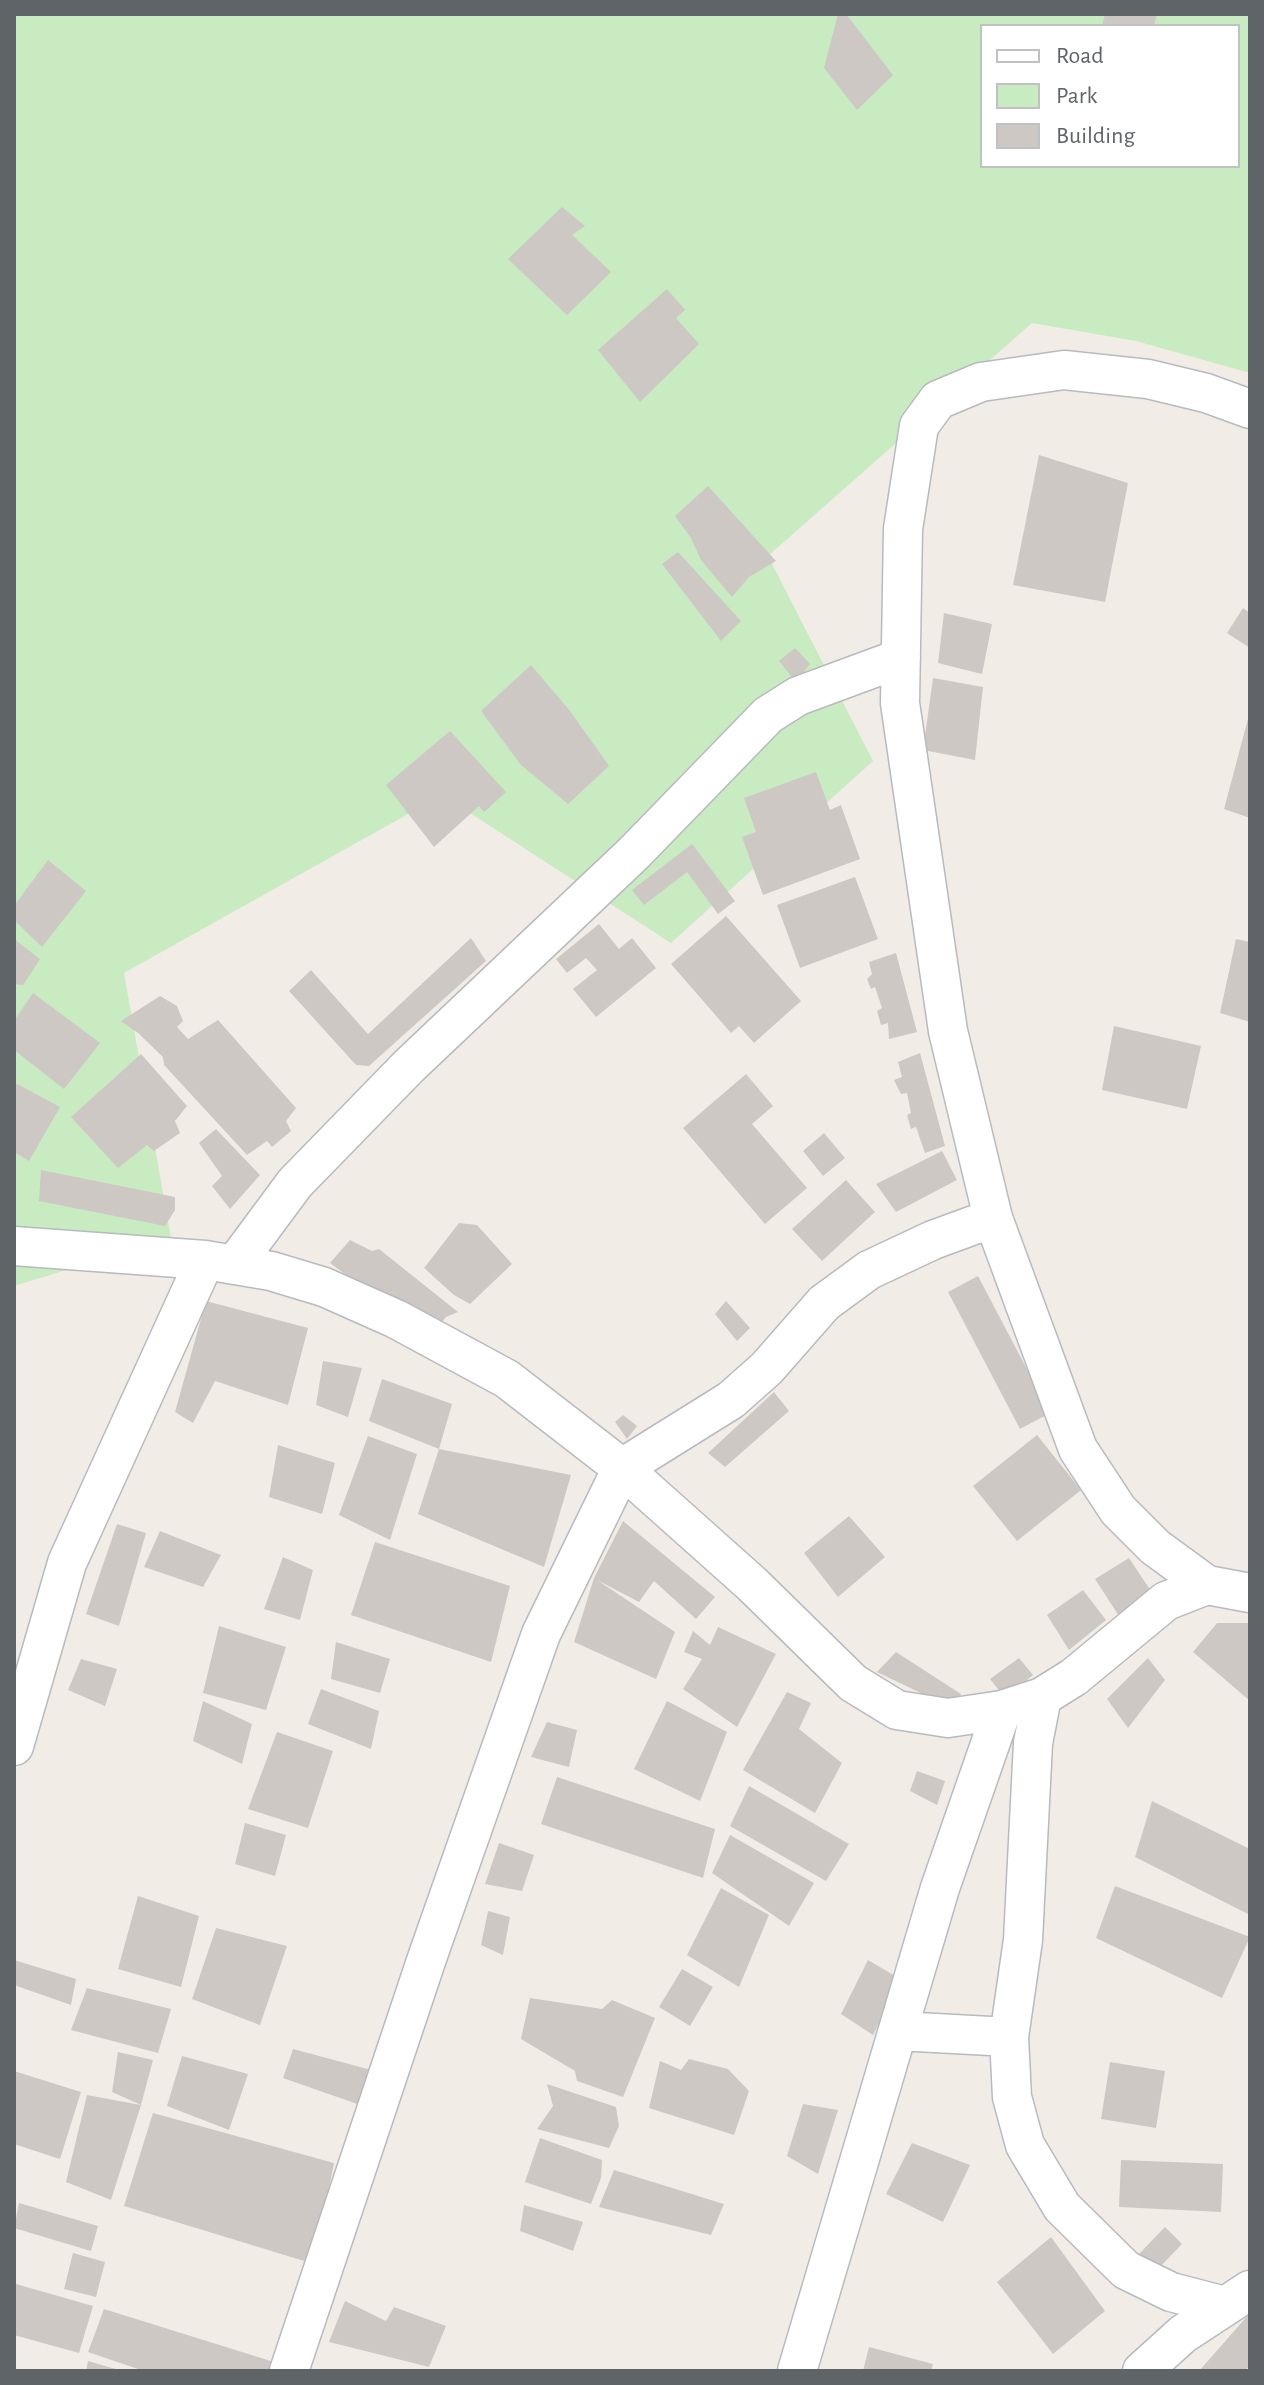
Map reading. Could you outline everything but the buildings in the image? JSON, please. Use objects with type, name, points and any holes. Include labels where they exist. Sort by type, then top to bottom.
[{"type":"street","points":[[1250,409],[1206,393],[1148,379],[1064,370],[981,382],[938,400],[919,426],[903,529],[900,703],[948,1031],[993,1218],[1078,1449],[1118,1510],[1155,1547],[1207,1585],[1250,1593]]},
{"type":"street","points":[[14,1746],[67,1563],[220,1262],[409,1066],[634,853],[768,715],[798,696],[901,658]]},
{"type":"street","points":[[289,2371],[426,1961],[541,1634],[622,1468],[731,1400],[767,1368],[824,1303],[869,1270],[933,1240],[993,1218]]},
{"type":"street","points":[[14,1246],[220,1262],[271,1271],[324,1287],[396,1319],[507,1379],[622,1468],[752,1584],[853,1683],[897,1710],[948,1718],[1002,1710],[1042,1697],[1074,1677],[1166,1601],[1207,1585]]},
{"type":"street","points":[[1042,1697],[1033,1743],[1023,1940],[1009,2037],[1012,2097],[1025,2145],[1062,2207],[1126,2270],[1171,2292],[1238,2298]]},
{"type":"street","points":[[797,2371],[940,1888],[1002,1710]]},
{"type":"street","points":[[898,2031],[1009,2037]]},
{"type":"street","points":[[1142,2371],[1183,2334],[1238,2298]]},
{"type":"green space","points":[[14,14],[1250,14],[1250,373],[1136,341],[1032,323],[768,556],[873,761],[671,943],[442,795],[124,973],[171,1238],[14,1286]]}]
